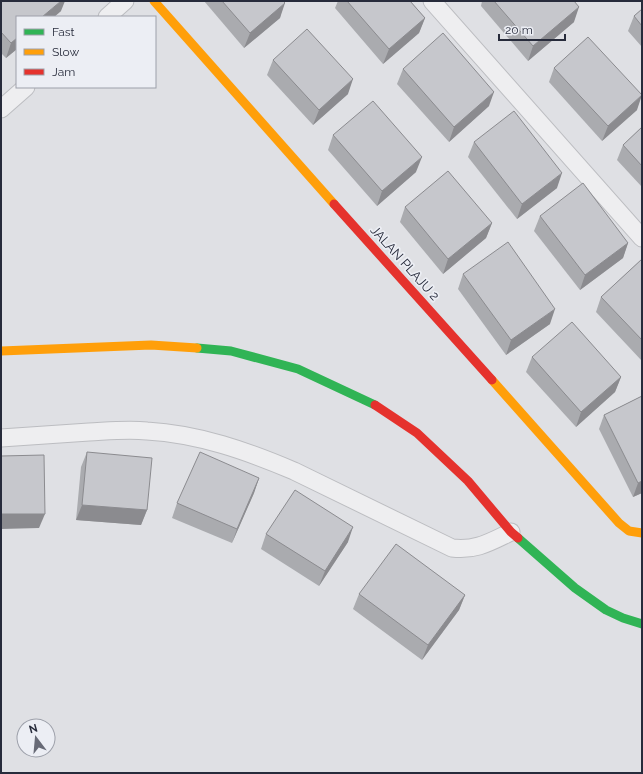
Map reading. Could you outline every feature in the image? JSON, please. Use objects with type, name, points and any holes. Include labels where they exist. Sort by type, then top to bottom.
[{"type":"street","points":[[108,16],[125,1]]},
{"type":"street","name":"JALAN PLAJU 2","points":[[154,1],[619,523],[630,530],[642,533]]},
{"type":"street","points":[[432,1],[642,238]]},
{"type":"street","points":[[1,109],[25,88]]},
{"type":"street","points":[[1,351],[151,345],[190,347],[231,351],[298,369],[379,407],[417,433],[468,481],[511,532],[575,588],[606,610],[642,624]]},
{"type":"street","points":[[1,438],[147,430],[201,439],[239,449],[294,470],[452,548],[477,548],[511,532]]},
{"type":"building","points":[[1,1],[61,1],[43,16],[16,16],[16,39],[11,43],[1,32]]},
{"type":"building","points":[[222,1],[283,1],[285,3],[250,33]]},
{"type":"building","points":[[347,1],[410,1],[425,18],[389,49]]},
{"type":"building","points":[[494,1],[574,1],[579,7],[533,46]]},
{"type":"building","points":[[642,9],[642,26],[634,16]]},
{"type":"building","points":[[307,29],[353,79],[319,110],[273,60]]},
{"type":"building","points":[[443,33],[494,92],[454,127],[403,69]]},
{"type":"building","points":[[588,37],[642,95],[608,126],[554,68]]},
{"type":"building","points":[[373,101],[422,157],[382,191],[333,135]]},
{"type":"building","points":[[514,111],[562,173],[522,204],[474,142]]},
{"type":"building","points":[[642,127],[642,166],[623,145]]},
{"type":"building","points":[[448,171],[492,223],[448,259],[405,207]]},
{"type":"building","points":[[583,183],[628,243],[585,275],[540,216]]},
{"type":"building","points":[[508,242],[555,309],[511,340],[463,274]]},
{"type":"building","points":[[642,259],[642,340],[601,297]]},
{"type":"building","points":[[572,322],[621,377],[581,412],[532,357]]},
{"type":"building","points":[[642,396],[642,481],[638,483],[604,415]]},
{"type":"building","points":[[87,452],[152,458],[147,510],[82,505]]},
{"type":"building","points":[[200,452],[259,478],[237,529],[177,503]]},
{"type":"building","points":[[44,455],[45,514],[1,514],[1,456]]},
{"type":"building","points":[[295,490],[353,527],[325,571],[266,534]]},
{"type":"building","points":[[396,544],[465,595],[428,645],[359,594]]},
{"type":"traffic: fast","points":[[197,348],[231,351],[298,369],[375,405]]},
{"type":"traffic: fast","points":[[518,538],[575,588],[606,610],[623,618],[642,624]]},
{"type":"traffic: slow","points":[[154,1],[334,204]]},
{"type":"traffic: slow","points":[[1,351],[151,345],[197,348]]},
{"type":"traffic: slow","points":[[492,380],[619,523],[629,531],[642,533]]},
{"type":"traffic: jam","points":[[334,204],[492,380]]},
{"type":"traffic: jam","points":[[375,405],[417,433],[468,481],[511,532],[518,538]]}]
